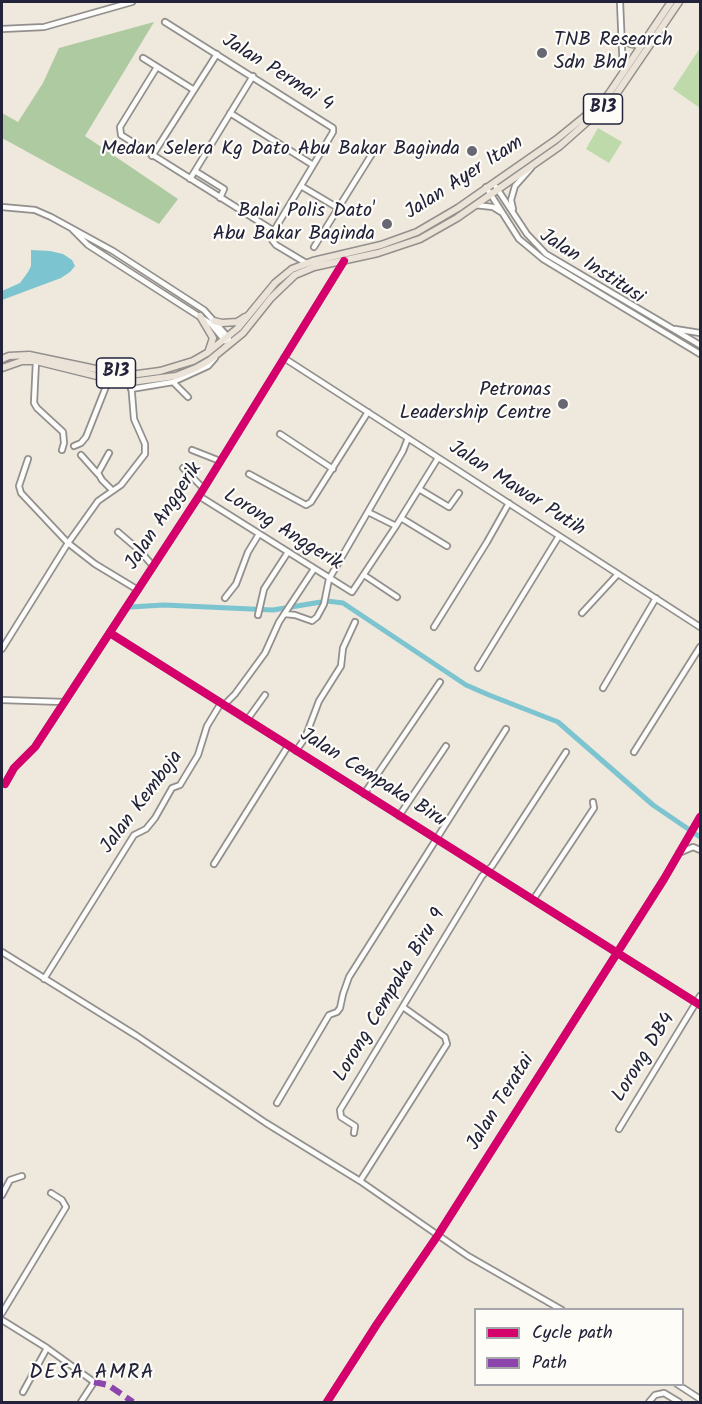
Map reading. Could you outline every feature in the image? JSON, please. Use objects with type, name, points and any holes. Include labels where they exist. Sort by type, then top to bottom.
[{"type":"main road","name":"Jalan Ayer Itam","points":[[227,340],[275,284],[292,268],[381,246],[417,232],[458,208],[556,139],[595,108],[608,94],[671,2]]},
{"type":"main road","name":"Jalan Ayer Itam","points":[[2,359],[9,356],[29,355],[130,375],[147,374],[184,365],[207,353],[243,333],[271,298],[295,275],[314,267],[378,253],[420,238],[457,218],[560,146],[613,99],[679,2]]},
{"type":"main road","points":[[214,321],[237,322],[250,314]]},
{"type":"main road","points":[[200,316],[213,338],[207,353]]},
{"type":"main road","name":"B13","points":[[2,368],[22,362],[36,362],[131,386],[176,376],[196,368],[221,352],[227,340]]},
{"type":"street","points":[[2,29],[44,27],[132,2]]},
{"type":"street","points":[[620,2],[623,75]]},
{"type":"street","name":"Jalan Permai 4","points":[[165,22],[333,128],[333,132],[274,231]]},
{"type":"street","points":[[622,39],[630,44],[641,46]]},
{"type":"street","points":[[152,156],[217,54]]},
{"type":"street","points":[[143,58],[194,90]]},
{"type":"street","points":[[157,67],[120,128],[121,135],[274,231],[271,237],[273,243],[306,263]]},
{"type":"street","points":[[190,179],[253,76]]},
{"type":"street","points":[[230,113],[314,165]]},
{"type":"street","points":[[314,247],[375,149]]},
{"type":"street","points":[[513,213],[511,200],[515,186],[537,162]]},
{"type":"street","points":[[195,171],[223,188],[224,191],[220,198]]},
{"type":"street","name":"Jalan Institusi","points":[[493,182],[527,234],[546,254],[700,345]]},
{"type":"street","points":[[301,186],[338,208]]},
{"type":"street","name":"Jalan Institusi","points":[[486,187],[519,239],[543,259],[700,354]]},
{"type":"street","points":[[474,206],[493,207],[503,213]]},
{"type":"street","points":[[2,207],[34,210],[129,260],[195,303],[214,321],[227,340]]},
{"type":"street","points":[[68,227],[88,245],[200,316],[227,340]]},
{"type":"street","points":[[291,256],[295,262],[292,268]]},
{"type":"street","points":[[125,268],[129,260]]},
{"type":"street","name":"Jalan Anggerik","points":[[5,784],[14,768],[35,747],[199,496],[344,261]]},
{"type":"street","points":[[672,328],[700,333]]},
{"type":"street","points":[[2,649],[68,543],[98,501],[121,485],[145,453],[146,449],[134,419],[131,386],[173,382],[208,366],[221,352]]},
{"type":"street","name":"Jalan Mawar Putih","points":[[284,358],[700,627]]},
{"type":"street","points":[[36,362],[34,403],[63,432],[62,450]]},
{"type":"street","points":[[74,446],[86,437],[109,379]]},
{"type":"street","points":[[173,382],[188,397]]},
{"type":"street","points":[[249,474],[306,505],[311,502],[333,469],[368,412]]},
{"type":"street","points":[[280,434],[333,469]]},
{"type":"street","points":[[285,614],[312,621],[317,617],[324,604],[329,579],[404,451],[408,438]]},
{"type":"street","points":[[192,450],[220,461]]},
{"type":"street","points":[[99,476],[99,470],[109,453]]},
{"type":"street","points":[[81,455],[112,490]]},
{"type":"street","points":[[397,597],[364,575],[438,458]]},
{"type":"street","points":[[28,459],[19,490],[68,543],[95,564],[138,590]]},
{"type":"street","points":[[183,468],[203,488]]},
{"type":"street","points":[[419,489],[449,507],[459,493]]},
{"type":"street","name":"Lorong Anggerik","points":[[199,496],[349,591],[354,590],[364,575]]},
{"type":"street","points":[[434,627],[509,503]]},
{"type":"street","points":[[368,512],[396,526]]},
{"type":"street","points":[[401,518],[447,546]]},
{"type":"street","points":[[118,532],[153,566]]},
{"type":"street","points":[[225,598],[236,584],[248,552],[259,534]]},
{"type":"street","points":[[478,668],[559,536]]},
{"type":"street","points":[[258,612],[264,589],[288,552]]},
{"type":"street","name":"Jalan Kemboja","points":[[44,979],[134,835],[146,829],[172,788],[180,785],[198,755],[207,726],[222,704],[235,694],[265,653],[291,603],[314,569]]},
{"type":"street","points":[[582,613],[618,574]]},
{"type":"street","points":[[603,688],[656,598]]},
{"type":"street","points":[[296,751],[305,738],[319,701],[341,666],[343,648],[355,622]]},
{"type":"street","name":"Jalan Cempaka Biru","points":[[110,633],[699,1004]]},
{"type":"street","points":[[634,752],[700,646]]},
{"type":"street","points":[[364,794],[440,682]]},
{"type":"street","points":[[247,720],[265,695]]},
{"type":"street","points":[[2,700],[64,702]]},
{"type":"street","points":[[277,1103],[329,1015],[340,1008],[350,977],[506,729]]},
{"type":"street","points":[[214,864],[288,746]]},
{"type":"street","points":[[399,816],[446,746]]},
{"type":"street","name":"Lorong Cempaka Biru 9","points":[[354,1133],[356,1126],[341,1117],[339,1110],[428,963],[566,752]]},
{"type":"street","points":[[533,900],[594,808],[593,802]]},
{"type":"street","name":"Jalan Teratai","points":[[327,1402],[438,1235],[700,817]]},
{"type":"street","points":[[679,853],[693,847],[700,850]]},
{"type":"street","points":[[2,952],[172,1059],[218,1093],[360,1181],[468,1256],[559,1308]]},
{"type":"street","name":"Lorong DB4","points":[[619,1129],[699,1004],[700,996]]},
{"type":"street","points":[[360,1181],[447,1044],[445,1037],[403,1007]]},
{"type":"street","points":[[2,1195],[10,1180],[22,1176]]},
{"type":"street","points":[[2,1313],[66,1207],[62,1200],[51,1193]]},
{"type":"street","points":[[2,1320],[47,1348],[94,1382],[81,1402]]},
{"type":"street","points":[[23,1392],[47,1348]]},
{"type":"street","points":[[681,1386],[700,1399]]},
{"type":"street","points":[[649,1402],[659,1393],[679,1402]]},
{"type":"green space","points":[[154,22],[85,136],[178,199],[159,224],[2,138],[2,113],[18,122],[43,83],[59,48]]},
{"type":"green space","points":[[700,48],[700,108],[673,89]]},
{"type":"green space","points":[[598,128],[622,142],[609,163],[586,149]]},
{"type":"water","points":[[31,250],[63,254],[72,260],[75,266],[61,278],[2,300],[2,291],[20,283],[28,272],[31,266]]},
{"type":"waterway","points":[[130,607],[164,605],[273,610],[327,601],[343,603],[466,685],[558,722],[653,805],[700,837]]},
{"type":"marked path","points":[[94,1382],[108,1385],[133,1402]]},
{"type":"cycle path","points":[[5,784],[14,768],[35,747],[199,496],[344,261]]},
{"type":"cycle path","points":[[110,633],[700,1005]]},
{"type":"cycle path","points":[[327,1402],[438,1235],[664,879],[700,817]]},
{"type":"place","name":"TNB Research Sdn Bhd","points":[[542,53]]},
{"type":"place","name":"Medan Selera Kg Dato Abu Bakar Baginda","points":[[472,151]]},
{"type":"place","name":"Balai Polis Dato' Abu Bakar Baginda","points":[[387,224]]},
{"type":"place","name":"Petronas Leadership Centre","points":[[563,404]]},
{"type":"district","name":"DESA AMRA","points":[[92,1374]]}]
